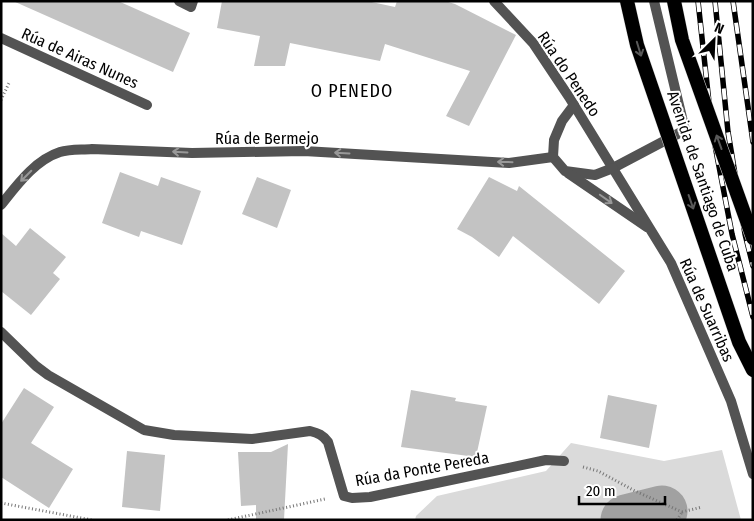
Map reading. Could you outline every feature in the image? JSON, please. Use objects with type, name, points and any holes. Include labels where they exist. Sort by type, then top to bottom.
[{"type":"highway","name":"Avenida de Santiago de Cuba","points":[[627,1],[637,45],[739,342],[753,370]]},
{"type":"highway","name":"Avenida de Santiago de Cuba","points":[[674,1],[682,40],[753,238]]},
{"type":"street","points":[[179,1],[192,7],[194,1]]},
{"type":"street","name":"Rúa do Penedo","points":[[494,1],[533,43],[613,168]]},
{"type":"street","points":[[565,171],[595,175],[613,168],[685,130],[654,1]]},
{"type":"street","name":"Rúa de Airas Nunes","points":[[1,38],[147,105]]},
{"type":"street","points":[[574,105],[562,121],[554,140],[553,157],[565,171],[651,230]]},
{"type":"street","name":"Rúa de Bermejo","points":[[1,205],[25,176],[42,162],[60,152],[77,150],[192,153],[304,152],[509,163],[553,157]]},
{"type":"street","name":"Rúa de Suarribas","points":[[613,168],[671,263],[731,401],[753,474]]},
{"type":"street","name":"Rúa da Ponte Pereda","points":[[1,332],[48,375],[144,430],[174,436],[252,439],[310,431],[317,432],[328,442],[344,496],[352,498],[370,497],[546,460],[564,461]]},
{"type":"path","points":[[1,100],[9,84]]},
{"type":"path","points":[[564,461],[598,471],[635,491],[682,512],[702,507]]},
{"type":"path","points":[[228,520],[344,496]]},
{"type":"path","points":[[1,503],[92,520]]},
{"type":"path","points":[[677,520],[682,512]]},
{"type":"shaded area","points":[[571,443],[664,461],[722,450],[741,520],[415,520],[416,516],[437,496],[546,471]]},
{"type":"building","points":[[13,1],[118,1],[190,33],[173,72]]},
{"type":"building","points":[[222,1],[367,1],[395,7],[397,1],[445,1],[455,4],[516,35],[469,126],[446,116],[470,71],[385,44],[380,61],[290,43],[285,66],[254,66],[260,36],[217,28]]},
{"type":"building","points":[[120,172],[158,186],[161,177],[201,191],[182,245],[141,231],[139,237],[102,223]]},
{"type":"building","points":[[257,177],[291,190],[277,228],[242,214]]},
{"type":"building","points":[[489,177],[517,191],[519,186],[625,271],[599,304],[513,236],[499,257],[472,237],[457,229]]},
{"type":"building","points":[[30,228],[66,257],[53,273],[60,279],[31,315],[1,291],[1,233],[16,246]]},
{"type":"building","points":[[24,388],[54,407],[31,443],[73,469],[49,508],[1,477],[1,424]]},
{"type":"building","points":[[411,390],[456,398],[455,401],[487,406],[476,457],[401,447]]},
{"type":"building","points":[[608,395],[657,405],[649,448],[600,438]]},
{"type":"building","points":[[288,444],[284,520],[256,520],[256,505],[241,506],[238,452],[271,452]]},
{"type":"building","points":[[127,451],[165,455],[160,511],[122,507]]},
{"type":"waterway","points":[[626,520],[662,511]]},
{"type":"railway","points":[[698,1],[712,130],[732,234],[753,317]]},
{"type":"railway","points":[[715,1],[728,132],[745,234],[753,266]]},
{"type":"railway","points":[[733,1],[753,142]]},
{"type":"district","name":"O PENEDO","points":[[352,91]]}]
